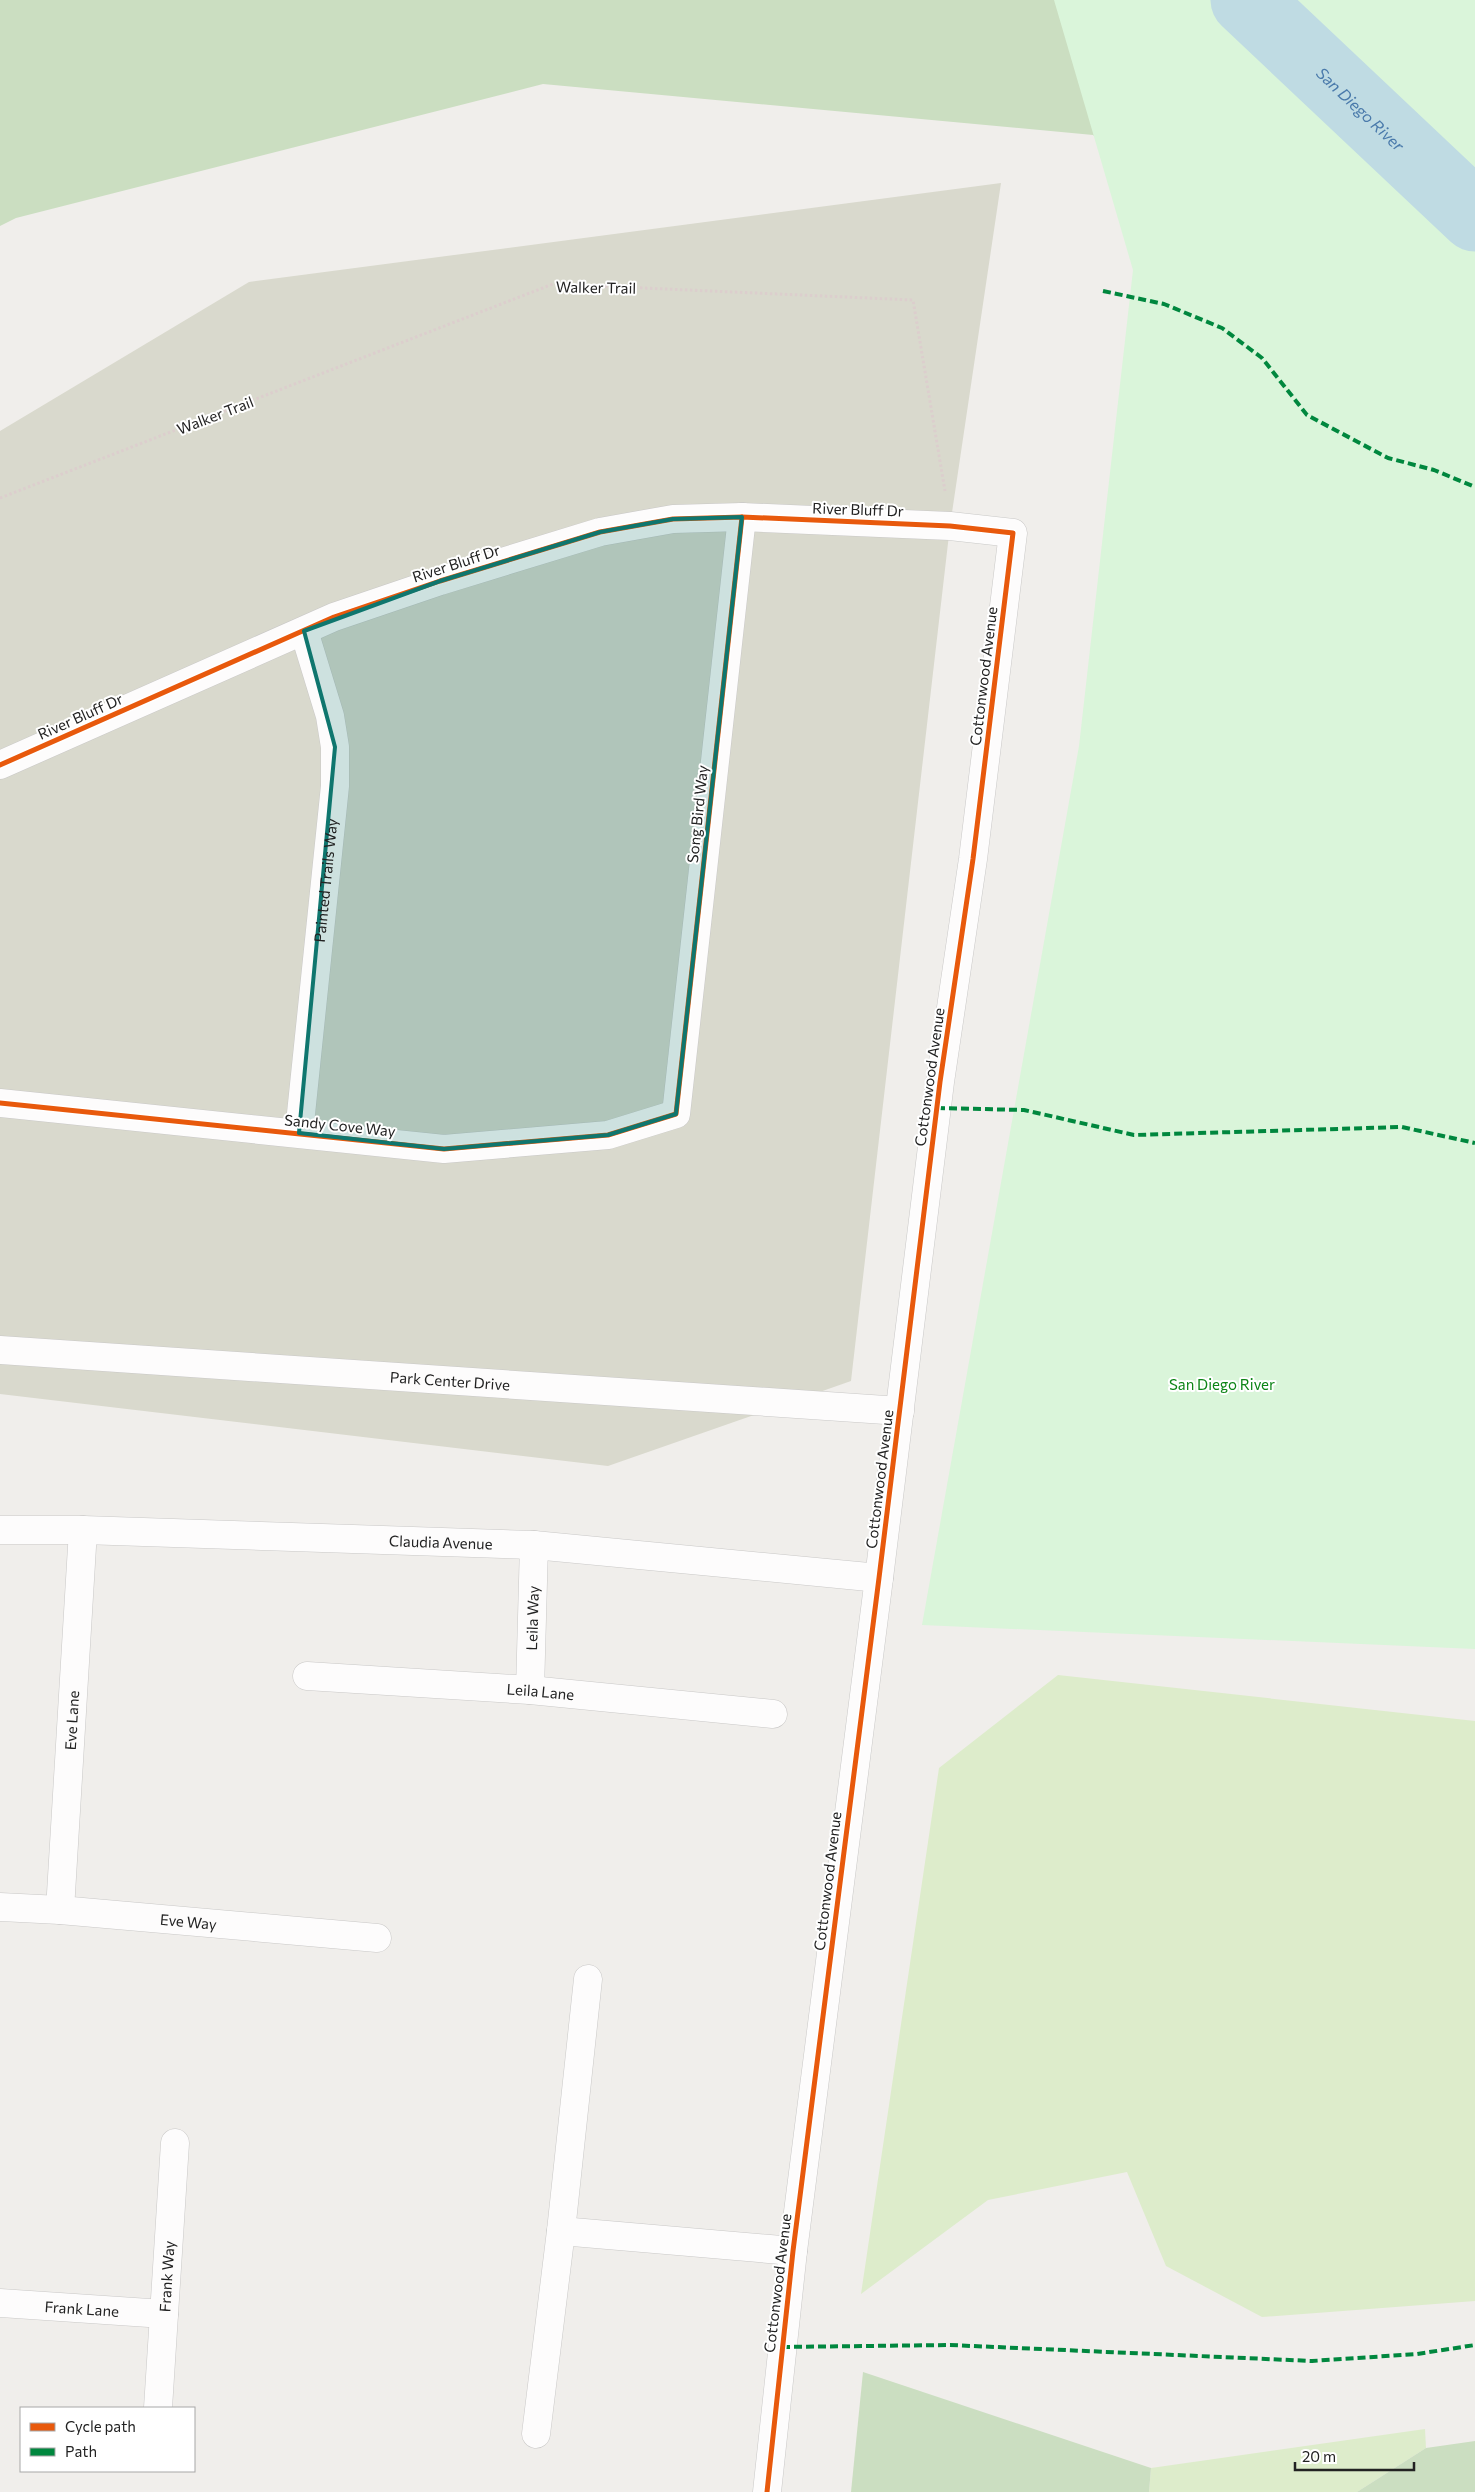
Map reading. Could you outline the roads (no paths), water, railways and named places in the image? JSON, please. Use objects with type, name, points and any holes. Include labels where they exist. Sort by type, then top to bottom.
[{"type":"street","name":"River Bluff Dr","points":[[0,765],[334,617],[440,581],[600,532],[673,519],[742,517],[950,526]]},
{"type":"street","name":"Song Bird Way","points":[[676,1114],[742,517]]},
{"type":"street","name":"Cottonwood Avenue","points":[[767,2492],[793,2251],[880,1578],[940,1082],[973,859],[1013,533],[950,526]]},
{"type":"street","name":"Painted Trails Way","points":[[299,1133],[335,786],[335,747],[330,716],[304,630]]},
{"type":"street","name":"Sandy Cove Way","points":[[0,1104],[444,1149],[608,1135],[676,1114]]},
{"type":"street","name":"Park Center Drive","points":[[0,1350],[900,1411]]},
{"type":"street","name":"Claudia Avenue","points":[[0,1530],[83,1530],[534,1545],[880,1578]]},
{"type":"street","name":"Eve Lane","points":[[60,1910],[83,1530]]},
{"type":"street","name":"Leila Way","points":[[530,1690],[534,1545]]},
{"type":"street","name":"Leila Lane","points":[[307,1676],[530,1690],[773,1714]]},
{"type":"street","name":"Eve Way","points":[[0,1907],[60,1910],[376,1938]]},
{"type":"street","points":[[536,2434],[561,2231],[588,1979]]},
{"type":"street","name":"Frank Way","points":[[158,2407],[175,2143]]},
{"type":"street","points":[[561,2231],[793,2251]]},
{"type":"street","name":"Frank Lane","points":[[0,2303],[164,2314]]},
{"type":"waterway","name":"San Diego River","points":[[1246,0],[1475,216]]}]
